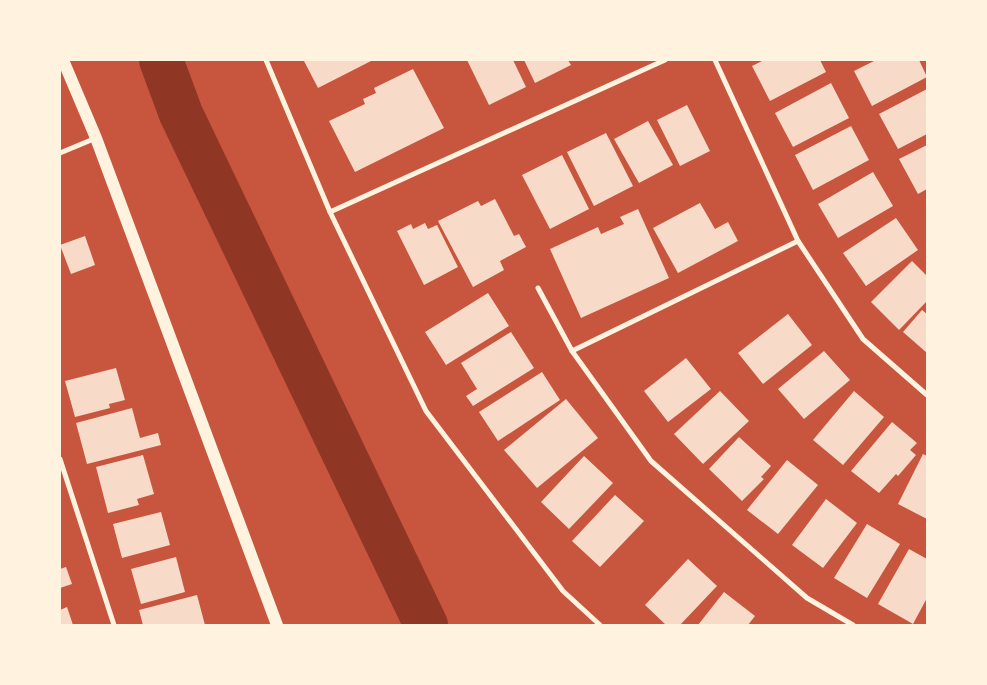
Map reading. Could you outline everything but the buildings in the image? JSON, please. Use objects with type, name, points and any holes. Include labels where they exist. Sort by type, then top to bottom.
[{"type":"main road","points":[[63,60],[96,138],[277,625]]},
{"type":"street","points":[[266,60],[330,212],[426,411],[563,592],[600,625]]},
{"type":"street","points":[[330,212],[665,60]]},
{"type":"street","points":[[715,60],[798,241],[863,339],[927,395]]},
{"type":"street","points":[[60,153],[96,138]]},
{"type":"street","points":[[572,351],[798,241]]},
{"type":"street","points":[[538,288],[572,351],[651,461],[806,598],[853,625]]},
{"type":"street","points":[[60,459],[114,625]]},
{"type":"waterway","points":[[161,60],[181,114],[426,625]]}]
